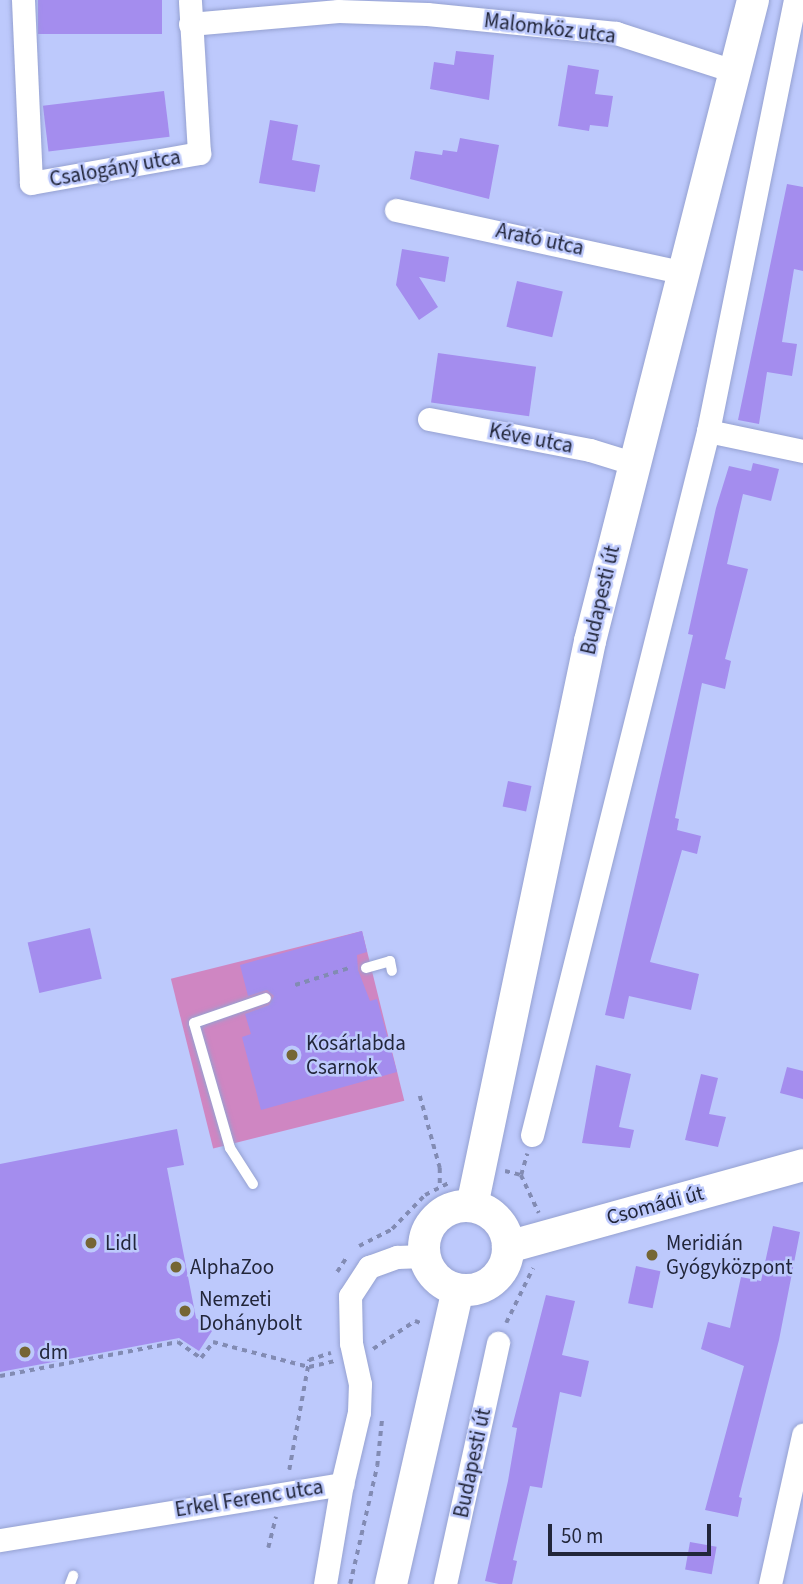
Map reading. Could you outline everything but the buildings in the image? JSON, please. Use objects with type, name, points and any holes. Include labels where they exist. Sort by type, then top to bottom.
[{"type":"street","name":"Csalogány utca","points":[[23,0],[30,183],[199,153],[190,24]]},
{"type":"street","points":[[190,0],[190,24]]},
{"type":"street","name":"Budapesti út","points":[[472,1206],[590,640],[632,463],[737,72],[753,0]]},
{"type":"street","points":[[532,1135],[708,431],[795,0]]},
{"type":"street","name":"Malomköz utca","points":[[190,24],[338,11],[427,13],[616,33],[737,72]]},
{"type":"street","name":"Arató utca","points":[[396,210],[684,273]]},
{"type":"street","name":"Kéve utca","points":[[429,419],[590,450],[632,463]]},
{"type":"street","points":[[708,431],[803,451]]},
{"type":"street","name":"Csomádi út","points":[[508,1247],[540,1250],[803,1164]]},
{"type":"street","points":[[459,1206],[472,1206],[498,1220],[508,1247],[506,1260],[493,1280],[471,1290],[458,1290],[436,1278],[424,1256],[424,1242],[436,1219],[459,1206]]},
{"type":"street","name":"Erkel Ferenc utca","points":[[0,1540],[286,1480],[342,1485],[359,1412],[360,1384],[351,1343],[350,1296],[376,1263],[424,1256]]},
{"type":"street","points":[[391,1584],[458,1290]]},
{"type":"street","name":"Budapesti út","points":[[445,1584],[498,1343]]},
{"type":"street","points":[[770,1584],[793,1526],[803,1435]]},
{"type":"street","points":[[326,1584],[342,1485]]},
{"type":"lane","points":[[362,967],[390,961],[392,971]]},
{"type":"lane","points":[[253,1184],[230,1148],[194,1023],[265,998]]},
{"type":"path","points":[[295,985],[362,967]]},
{"type":"path","points":[[419,1096],[440,1168],[440,1188]]},
{"type":"path","points":[[481,1164],[521,1175],[535,1200],[540,1250],[523,1281],[498,1343]]},
{"type":"path","points":[[355,1249],[405,1220],[425,1195],[452,1182]]},
{"type":"path","points":[[334,1277],[349,1254]]},
{"type":"path","points":[[374,1361],[372,1350],[415,1321],[447,1330]]},
{"type":"path","points":[[0,1376],[177,1342],[201,1358],[213,1342],[309,1367],[336,1360]]},
{"type":"path","points":[[331,1344],[337,1372]]},
{"type":"path","points":[[286,1480],[309,1360],[334,1352]]},
{"type":"path","points":[[350,1584],[377,1466],[382,1408]]},
{"type":"path","points":[[286,1480],[300,1468]]},
{"type":"shaded area","name":"Kosárlabda Csarnok","points":[[362,931],[404,1101],[213,1148],[171,979]]},
{"type":"place","name":"Kosárlabda Csarnok","points":[[292,1055]]},
{"type":"place","name":"Lidl","points":[[91,1243]]},
{"type":"place","name":"Meridián Gyógyközpont","points":[[652,1255]]},
{"type":"place","name":"AlphaZoo","points":[[176,1267]]},
{"type":"place","name":"Nemzeti Dohánybolt","points":[[185,1311]]},
{"type":"place","name":"dm","points":[[25,1352]]}]
